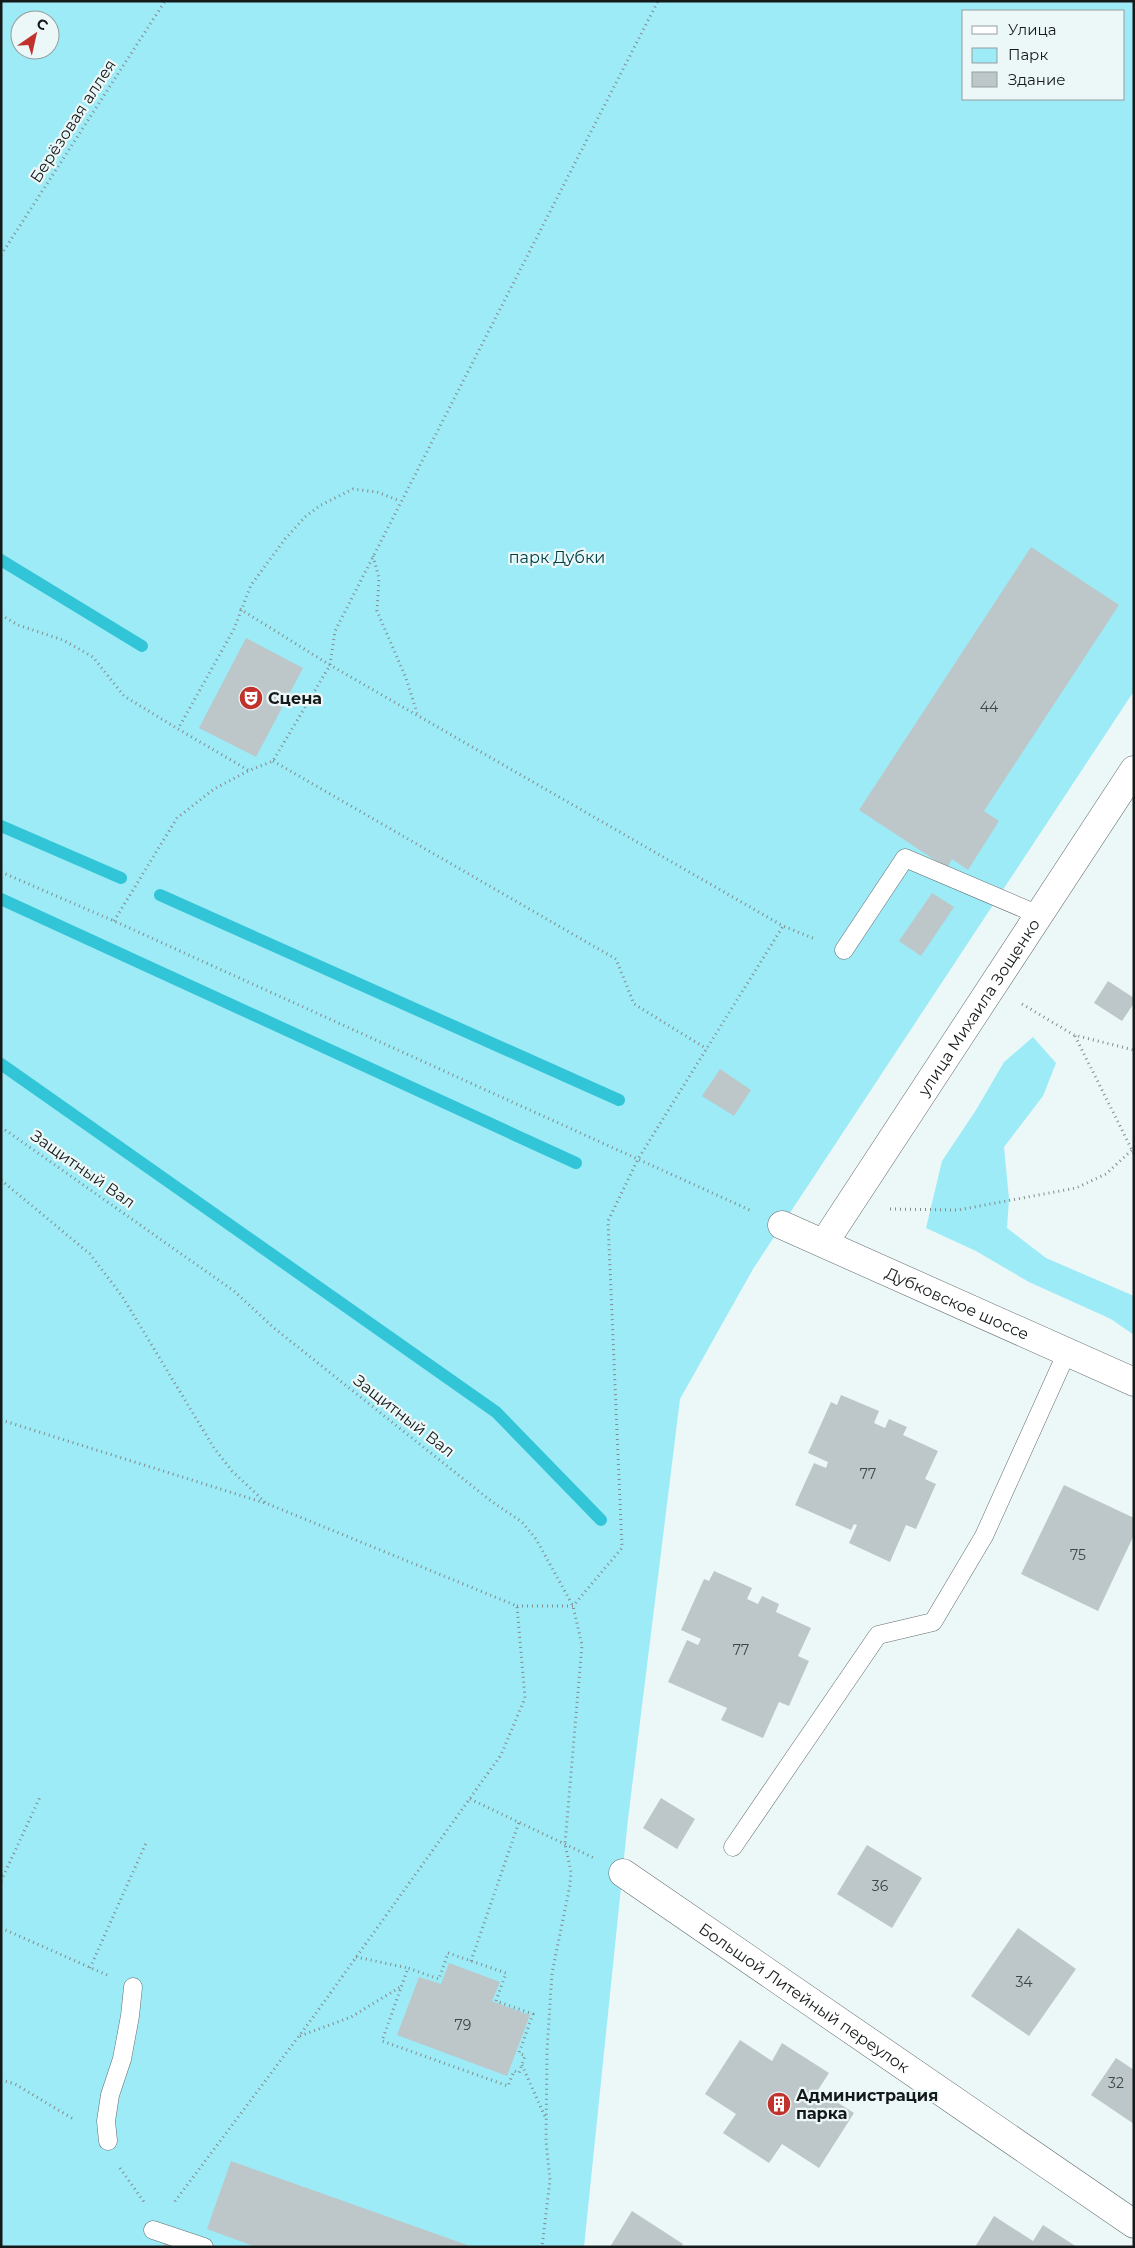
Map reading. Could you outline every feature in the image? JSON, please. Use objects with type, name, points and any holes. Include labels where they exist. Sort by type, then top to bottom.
[{"type":"street","name":"улица Михаила Зощенко","points":[[824,1243],[1134,770]]},
{"type":"street","name":"Дубковское шоссе","points":[[782,1225],[1134,1382]]},
{"type":"street","name":"Большой Литейный переулок","points":[[623,1873],[1134,2224]]},
{"type":"lane","points":[[844,950],[905,858],[1038,915]]},
{"type":"lane","points":[[733,1847],[878,1635],[933,1622],[984,1536],[1066,1352]]},
{"type":"lane","points":[[108,2141],[106,2121],[110,2095],[122,2059],[130,2016],[133,1986]]},
{"type":"lane","points":[[153,2230],[204,2247]]},
{"type":"path","name":"Берёзовая аллея","points":[[1,255],[165,1]]},
{"type":"path","points":[[114,921],[177,818],[214,789],[248,770],[273,761],[330,665],[335,631],[372,556],[658,1]]},
{"type":"path","points":[[178,729],[234,629],[250,585],[285,539],[305,517],[321,505],[354,489],[377,492],[400,501]]},
{"type":"path","points":[[372,556],[379,578],[377,611],[406,678],[417,714]]},
{"type":"path","points":[[240,609],[330,665],[783,926],[844,950]]},
{"type":"path","points":[[1,615],[18,624],[63,640],[93,657],[124,696],[248,770]]},
{"type":"path","points":[[273,761],[616,959],[634,1004],[707,1049]]},
{"type":"path","points":[[1,872],[114,921],[782,1225]]},
{"type":"path","points":[[1,1420],[268,1504],[517,1606],[573,1606],[622,1548],[608,1221],[638,1159],[783,926]]},
{"type":"path","points":[[1016,1000],[1074,1035],[1134,1050]]},
{"type":"path","points":[[846,1208],[958,1210],[1076,1188],[1106,1174],[1133,1151],[1074,1035]]},
{"type":"path","name":"Защитный Вал","points":[[1,1127],[234,1291],[274,1328],[491,1501],[522,1522],[536,1539],[573,1606],[582,1645],[566,1844],[571,1872],[570,1885],[552,1973],[547,2051],[546,2119],[550,2180],[542,2247]]},
{"type":"path","points":[[1,1180],[90,1254],[122,1296],[214,1448],[232,1471],[268,1504]]},
{"type":"path","points":[[153,2230],[300,2036],[501,1756],[525,1698],[517,1606]]},
{"type":"path","points":[[1,1881],[40,1797]]},
{"type":"path","points":[[470,1799],[623,1873]]},
{"type":"path","points":[[471,1961],[519,1822]]},
{"type":"path","points":[[90,1968],[146,1843]]},
{"type":"path","points":[[1,1928],[133,1986]]},
{"type":"path","points":[[356,1957],[408,1968],[439,1979],[448,1953],[506,1973],[496,2001],[533,2014],[519,2053],[525,2056],[522,2065],[519,2073],[514,2071],[508,2086],[382,2041],[408,1968]]},
{"type":"path","points":[[300,2036],[351,2017],[402,1986]]},
{"type":"path","points":[[522,2065],[546,2119]]},
{"type":"green space","name":"парк Дубки","points":[[1,1],[1134,1],[1134,691],[753,1269],[680,1399],[628,1819],[584,2247],[1,2247]]},
{"type":"green space","points":[[1033,1037],[1056,1063],[1043,1096],[1004,1147],[1009,1199],[1007,1228],[1046,1258],[1134,1296],[1134,1335],[1111,1319],[1029,1282],[976,1251],[926,1228],[942,1161],[976,1110],[1004,1062]]},
{"type":"building","points":[[1031,547],[1119,605],[984,811],[999,821],[968,870],[952,859],[947,868],[859,810]]},
{"type":"building","name":"Сцена","points":[[246,638],[303,668],[256,757],[199,728]]},
{"type":"building","points":[[932,893],[954,907],[921,956],[899,941]]},
{"type":"building","points":[[1108,981],[1134,998],[1134,1003],[1122,1021],[1094,1003]]},
{"type":"building","points":[[720,1069],[751,1090],[734,1116],[702,1096]]},
{"type":"building","points":[[841,1395],[879,1411],[874,1423],[885,1428],[889,1419],[907,1427],[903,1435],[938,1451],[925,1479],[936,1484],[916,1529],[906,1525],[890,1562],[849,1543],[857,1525],[854,1524],[851,1530],[795,1505],[814,1463],[826,1468],[828,1462],[808,1453],[831,1402],[837,1405]]},
{"type":"building","points":[[1064,1485],[1134,1518],[1134,1535],[1098,1611],[1021,1574]]},
{"type":"building","points":[[714,1571],[752,1588],[747,1599],[758,1604],[762,1596],[779,1604],[776,1612],[811,1628],[798,1656],[809,1661],[789,1706],[779,1702],[763,1738],[721,1720],[727,1708],[668,1682],[687,1640],[698,1645],[701,1639],[681,1630],[704,1579],[709,1581]]},
{"type":"building","points":[[661,1798],[695,1819],[677,1849],[643,1828]]},
{"type":"building","points":[[867,1845],[922,1878],[892,1928],[837,1894]]},
{"type":"building","points":[[1018,1928],[1076,1969],[1029,2036],[971,1996]]},
{"type":"building","points":[[449,1963],[500,1982],[492,2001],[530,2015],[507,2076],[397,2035],[419,1977],[441,1984]]},
{"type":"building","name":"Администрация парка","points":[[740,2040],[772,2061],[782,2043],[829,2073],[818,2090],[854,2113],[819,2168],[782,2144],[769,2163],[723,2133],[736,2114],[705,2094]]},
{"type":"building","points":[[1116,2058],[1134,2070],[1134,2124],[1091,2095]]},
{"type":"building","points":[[231,2161],[470,2246],[256,2247],[207,2229]]},
{"type":"building","points":[[632,2211],[683,2244],[681,2247],[610,2247]]},
{"type":"building","points":[[994,2216],[1033,2241],[1043,2225],[1077,2247],[975,2247]]},
{"type":"building","points":[[165,2242],[179,2247],[163,2247]]},
{"type":"waterway","points":[[1,560],[142,646]]},
{"type":"waterway","points":[[1,826],[121,878]]},
{"type":"waterway","points":[[160,895],[619,1100]]},
{"type":"waterway","points":[[1,899],[576,1163]]},
{"type":"waterway","points":[[1,1064],[496,1412],[601,1520]]},
{"type":"place","name":"Сцена","points":[[251,698]]},
{"type":"place","name":"Администрация парка","points":[[779,2104]]}]
